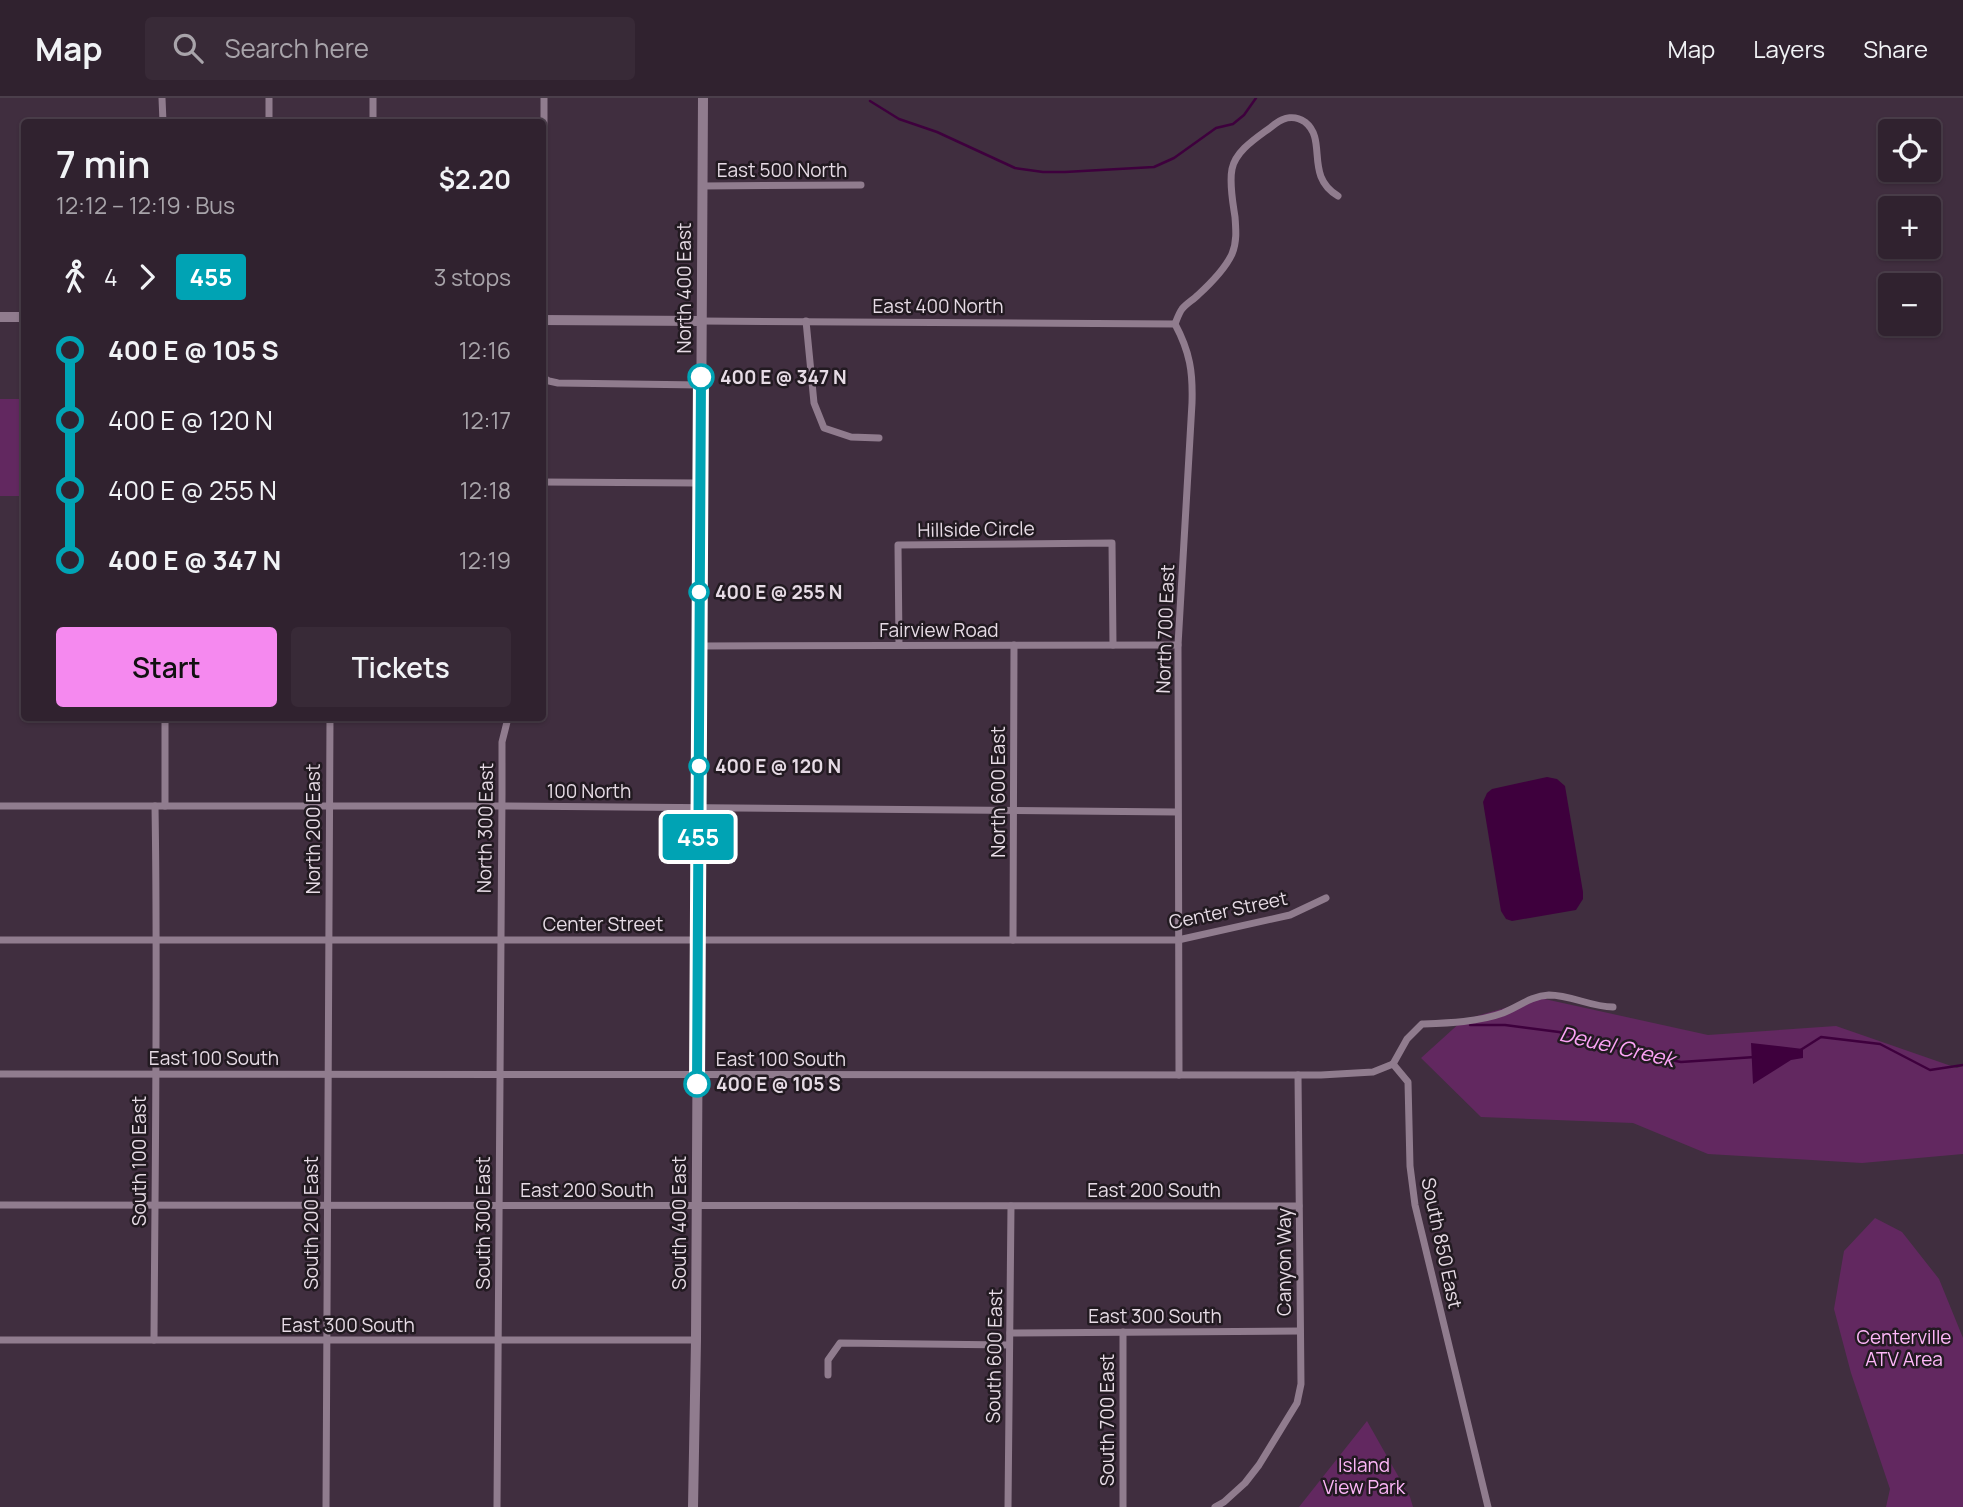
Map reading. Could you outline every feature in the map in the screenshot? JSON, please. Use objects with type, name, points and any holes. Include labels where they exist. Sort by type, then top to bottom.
[{"type":"street","points":[[162,98],[163,119]]},
{"type":"street","points":[[269,98],[269,119]]},
{"type":"street","points":[[373,98],[373,119]]},
{"type":"street","points":[[544,98],[544,119]]},
{"type":"street","name":"North 400 East","points":[[698,940],[703,98]]},
{"type":"street","points":[[1175,324],[1183,307],[1213,279],[1234,249],[1236,235],[1231,173],[1236,160],[1245,148],[1279,121],[1298,118],[1311,128],[1323,183],[1328,191],[1338,196]]},
{"type":"street","name":"East 500 North","points":[[702,186],[861,185]]},
{"type":"street","points":[[0,317],[21,317]]},
{"type":"street","points":[[546,320],[701,321]]},
{"type":"street","name":"East 400 North","points":[[701,321],[1175,324]]},
{"type":"street","points":[[806,321],[814,403],[824,428],[851,437],[879,438]]},
{"type":"street","name":"North 700 East","points":[[1175,324],[1193,373],[1178,645],[1178,940]]},
{"type":"street","points":[[546,380],[558,383],[701,385]]},
{"type":"street","points":[[546,482],[699,483]]},
{"type":"street","name":"Hillside Circle","points":[[899,645],[898,545],[1112,543],[1113,645]]},
{"type":"street","name":"North 600 East","points":[[1013,940],[1014,645]]},
{"type":"street","name":"Fairview Road","points":[[699,646],[1178,645]]},
{"type":"street","points":[[164,806],[166,721]]},
{"type":"street","name":"North 200 East","points":[[329,940],[330,721]]},
{"type":"street","name":"North 300 East","points":[[500,940],[502,742],[507,721]]},
{"type":"street","name":"100 North","points":[[0,806],[502,806],[1177,812]]},
{"type":"street","name":"South 100 East","points":[[154,1340],[157,940],[155,806]]},
{"type":"street","name":"Center Street","points":[[0,940],[1178,940],[1290,915],[1326,898]]},
{"type":"street","name":"South 200 East","points":[[326,1507],[329,940]]},
{"type":"street","name":"South 300 East","points":[[497,1507],[500,940]]},
{"type":"street","name":"South 400 East","points":[[693,1507],[698,940]]},
{"type":"street","points":[[1178,940],[1179,1075]]},
{"type":"street","points":[[1393,1064],[1407,1039],[1422,1024],[1465,1021],[1501,1013],[1529,1000],[1548,995],[1600,1007],[1613,1007]]},
{"type":"street","name":"East 100 South","points":[[0,1073],[1298,1075],[1373,1072],[1393,1064]]},
{"type":"street","name":"South 850 East","points":[[1393,1064],[1408,1082],[1410,1166],[1415,1205],[1488,1507]]},
{"type":"street","name":"Canyon Way","points":[[1215,1507],[1245,1483],[1259,1465],[1297,1403],[1301,1384],[1298,1075]]},
{"type":"street","name":"East 200 South","points":[[0,1205],[1299,1206]]},
{"type":"street","name":"South 600 East","points":[[1008,1507],[1011,1206]]},
{"type":"street","name":"East 300 South","points":[[1010,1333],[1300,1331]]},
{"type":"street","name":"South 700 East","points":[[1123,1332],[1123,1507]]},
{"type":"street","name":"East 300 South","points":[[0,1340],[696,1340]]},
{"type":"street","points":[[828,1376],[828,1360],[840,1343],[1009,1345]]},
{"type":"green space","points":[[0,399],[21,399],[21,496],[0,496]]},
{"type":"green space","points":[[1540,998],[1708,1035],[1836,1026],[1957,1068],[1963,1066],[1963,1154],[1862,1163],[1708,1154],[1633,1123],[1481,1117],[1421,1058],[1463,1020]]},
{"type":"green space","name":"Centerville ATV Area","points":[[1875,1218],[1902,1232],[1939,1279],[1963,1338],[1963,1507],[1886,1507],[1890,1489],[1851,1373],[1834,1309],[1844,1251]]},
{"type":"green space","name":"Island View Park","points":[[1367,1421],[1413,1507],[1299,1507]]},
{"type":"shaded area","points":[[1547,777],[1557,779],[1565,786],[1583,899],[1576,910],[1512,921],[1506,919],[1501,911],[1483,802],[1492,789]]},
{"type":"shaded area","points":[[1751,1043],[1803,1049],[1803,1058],[1791,1060],[1753,1084]]},
{"type":"waterway","points":[[870,101],[899,119],[937,132],[1015,168],[1065,172],[1154,167],[1174,158],[1216,128],[1233,124],[1244,115],[1256,98]]},
{"type":"waterway","name":"Deuel Creek","points":[[1470,1025],[1505,1025],[1559,1032],[1634,1053],[1681,1062],[1755,1057]]},
{"type":"waterway","name":"Deuel Creek","points":[[1799,1051],[1821,1037],[1880,1044],[1930,1070],[1963,1065]]},
{"type":"bus line","name":"455","points":[[697,1084],[701,377]]},
{"type":"place","name":"400 E @ 347 N","points":[[701,377]]},
{"type":"place","name":"400 E @ 255 N","points":[[699,592]]},
{"type":"place","name":"400 E @ 120 N","points":[[699,766]]},
{"type":"place","name":"400 E @ 105 S","points":[[697,1084]]}]
